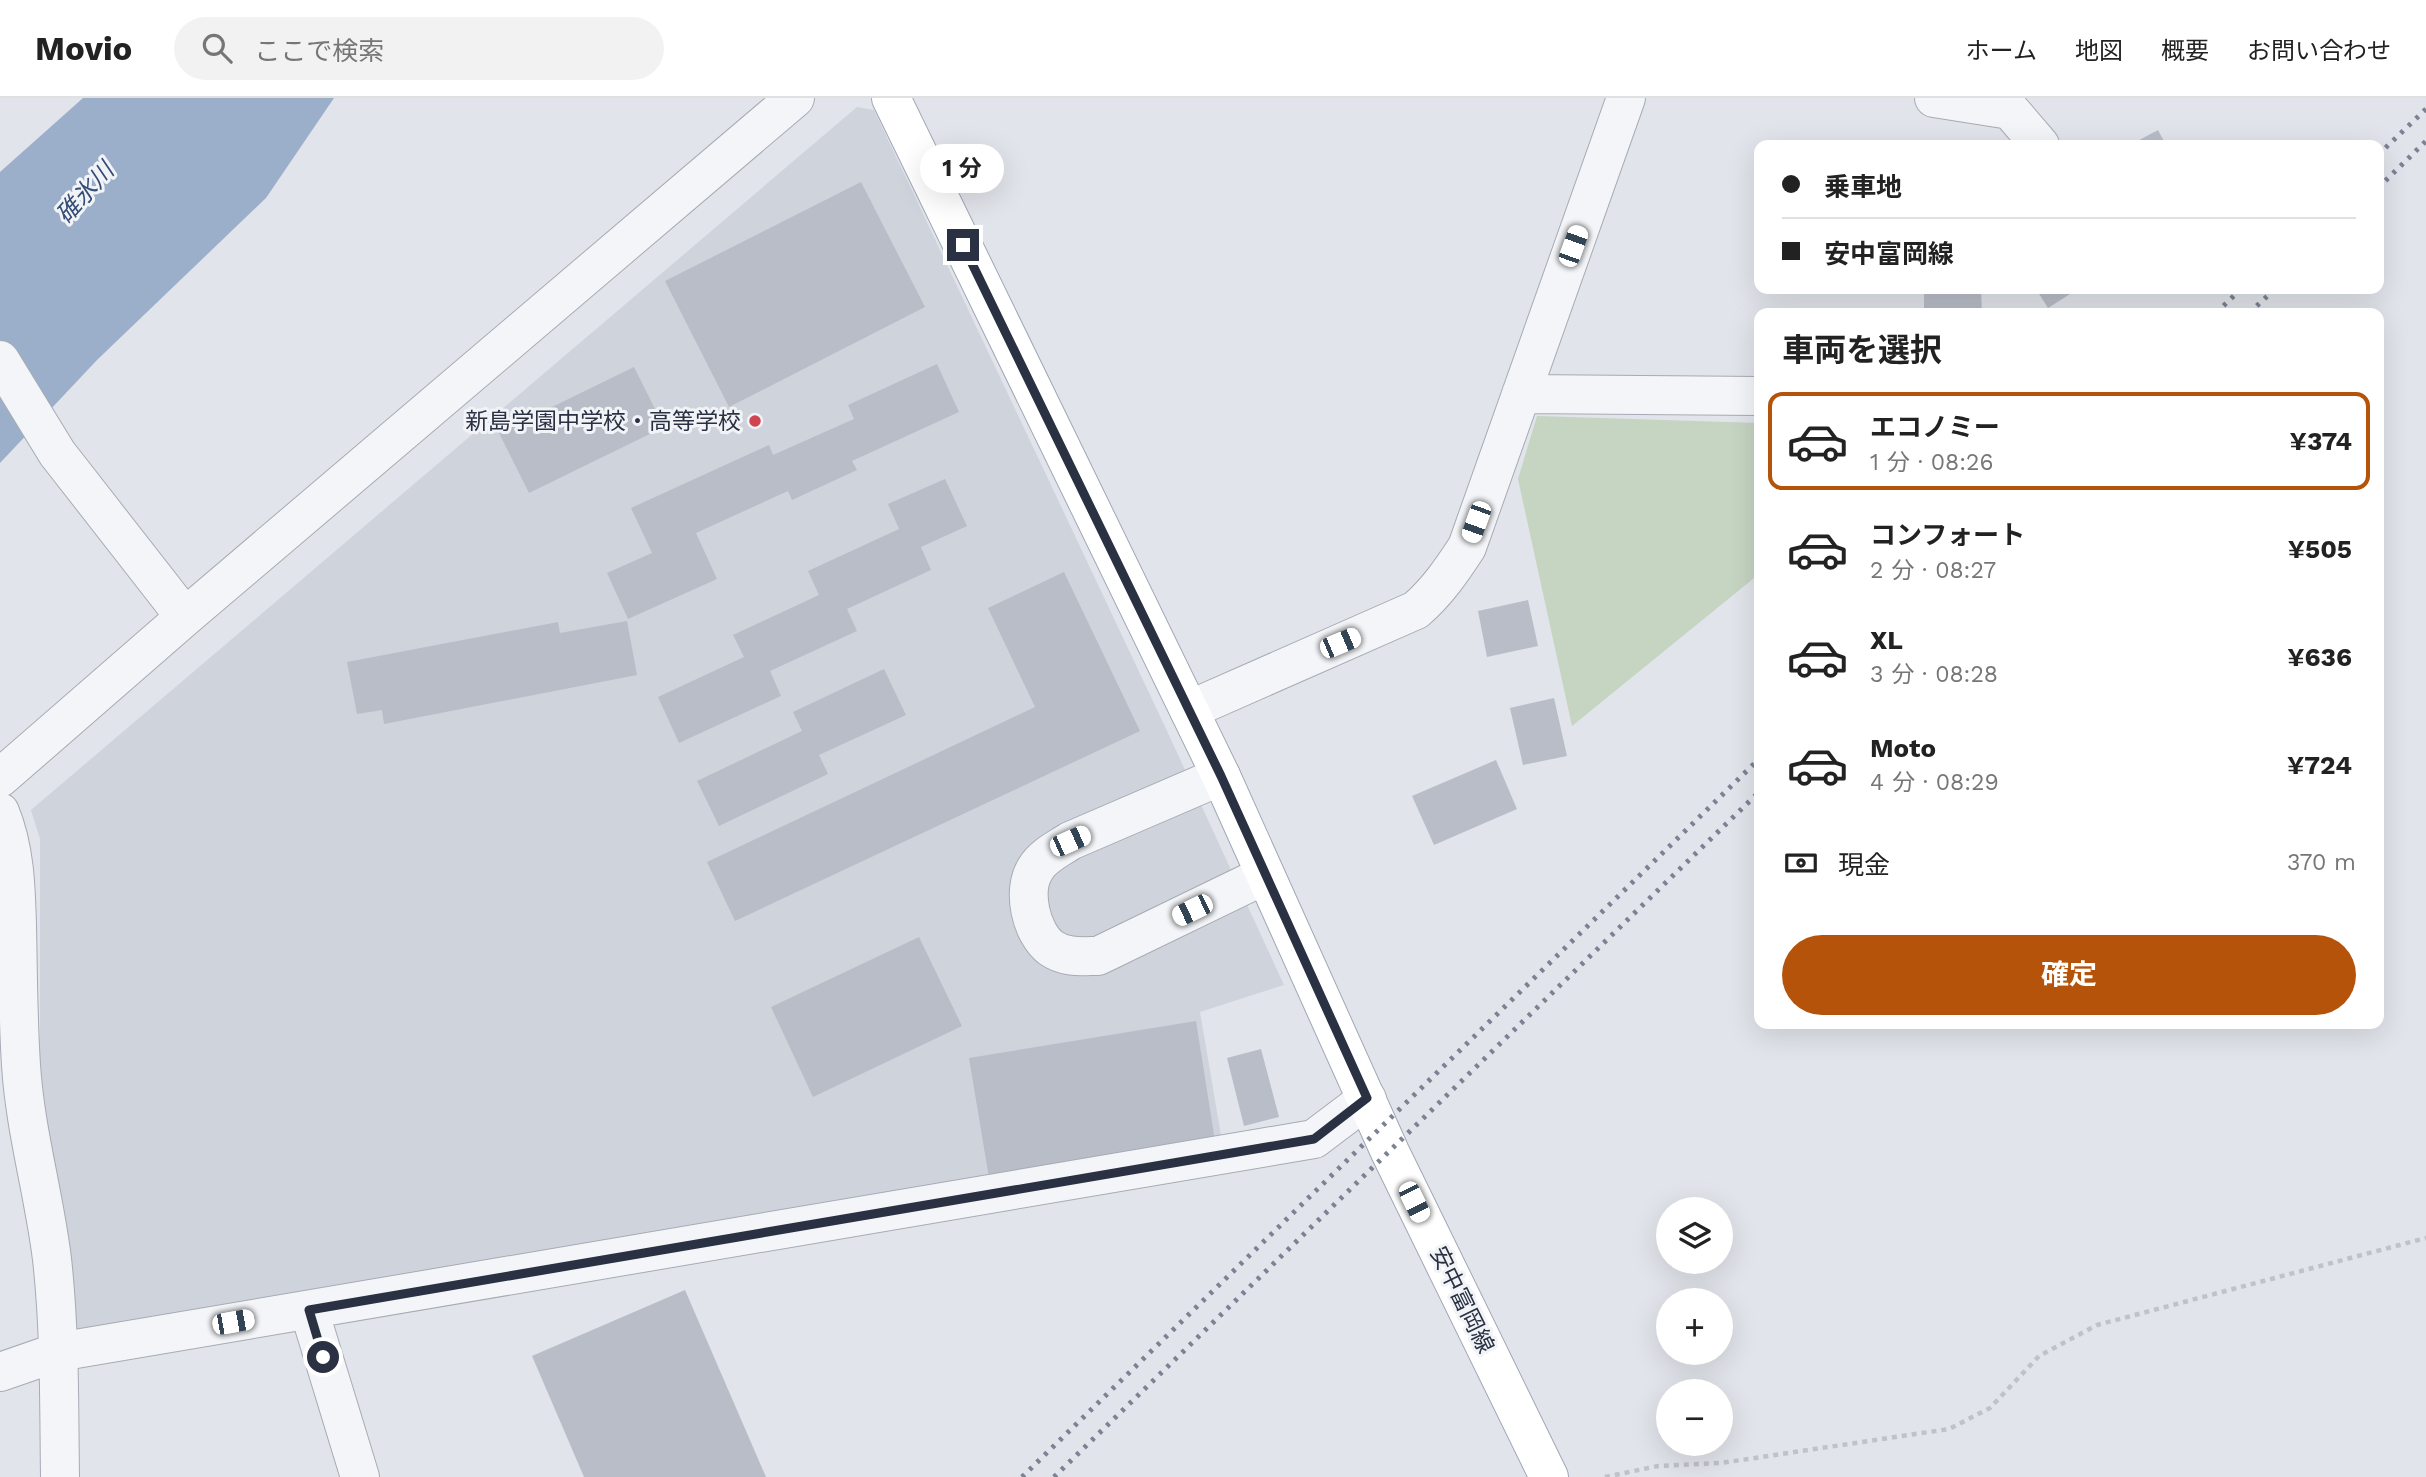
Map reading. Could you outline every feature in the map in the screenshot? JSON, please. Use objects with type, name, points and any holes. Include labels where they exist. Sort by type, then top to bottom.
[{"type":"main road","name":"安中富岡線","points":[[891,98],[1221,776],[1390,1152],[1549,1477]]},
{"type":"street","points":[[0,778],[795,98]]},
{"type":"street","points":[[1189,710],[1416,610],[1430,599],[1451,572],[1467,547],[1626,98]]},
{"type":"street","points":[[1934,98],[2010,110],[2036,140]]},
{"type":"street","points":[[0,360],[57,453],[185,617]]},
{"type":"street","points":[[1521,394],[1754,396]]},
{"type":"street","points":[[1221,776],[1070,841],[1049,855],[1035,869],[1030,883],[1029,903],[1038,934],[1052,948],[1073,957],[1098,956],[1265,875]]},
{"type":"street","points":[[0,812],[6,827],[16,882],[21,1064],[27,1121],[52,1260],[58,1352],[60,1477]]},
{"type":"street","points":[[0,1372],[58,1352],[1314,1139],[1367,1098]]},
{"type":"street","points":[[309,1310],[360,1477]]},
{"type":"path","points":[[1605,1477],[1658,1466],[1720,1462],[1949,1429],[1990,1408],[2039,1356],[2097,1325],[2426,1238]]},
{"type":"shaded area","name":"新島学園中学校・高等学校","points":[[857,107],[874,110],[1284,985],[1200,1012],[1222,1141],[86,1334],[75,1329],[40,1118],[40,839],[31,810]]},
{"type":"green space","points":[[1537,416],[1754,423],[1754,578],[1572,726],[1518,479]]},
{"type":"water","name":"碓氷川","points":[[83,98],[334,98],[266,198],[97,360],[0,463],[0,172]]},
{"type":"building","points":[[2158,130],[2163,140],[2139,140]]},
{"type":"building","points":[[861,182],[925,307],[729,407],[665,281]]},
{"type":"building","points":[[1924,294],[1981,294],[1982,308],[1924,308]]},
{"type":"building","points":[[2039,294],[2070,294],[2048,308]]},
{"type":"building","points":[[937,364],[959,412],[852,461],[857,470],[792,500],[788,491],[696,533],[717,579],[628,619],[607,573],[652,553],[631,508],[769,445],[773,455],[854,419],[848,405]]},
{"type":"building","points":[[634,367],[664,427],[529,493],[499,433]]},
{"type":"building","points":[[945,479],[967,526],[921,547],[931,570],[847,609],[857,631],[770,671],[781,696],[679,743],[658,697],[744,657],[733,635],[819,595],[808,571],[899,529],[888,504]]},
{"type":"building","points":[[1064,572],[1140,731],[735,921],[707,862],[1035,707],[988,608]]},
{"type":"building","points":[[1528,600],[1538,646],[1487,657],[1478,611]]},
{"type":"building","points":[[627,621],[637,675],[384,724],[382,710],[357,714],[347,662],[558,622],[560,633]]},
{"type":"building","points":[[884,669],[906,715],[819,755],[828,774],[719,826],[697,781],[802,731],[793,712]]},
{"type":"building","points":[[1554,698],[1567,756],[1523,765],[1510,708]]},
{"type":"building","points":[[1496,760],[1517,809],[1434,845],[1412,796]]},
{"type":"building","points":[[919,937],[962,1026],[813,1097],[771,1007]]},
{"type":"building","points":[[1196,1021],[1215,1141],[989,1178],[969,1058]]},
{"type":"building","points":[[1261,1049],[1279,1117],[1244,1126],[1227,1058]]},
{"type":"building","points":[[685,1290],[766,1477],[584,1477],[532,1356]]},
{"type":"railway","points":[[2384,149],[2426,109]]},
{"type":"railway","points":[[2384,182],[2426,141]]},
{"type":"railway","points":[[2221,308],[2236,294]]},
{"type":"railway","points":[[2254,308],[2270,294]]},
{"type":"railway","points":[[1022,1477],[1754,764]]},
{"type":"railway","points":[[1054,1477],[1754,797]]},
{"type":"place","name":"新島学園中学校・高等学校","points":[[755,421]]},
{"type":"route","points":[[323,1357],[309,1310],[1314,1139],[1367,1098],[1221,776],[963,245]]}]
